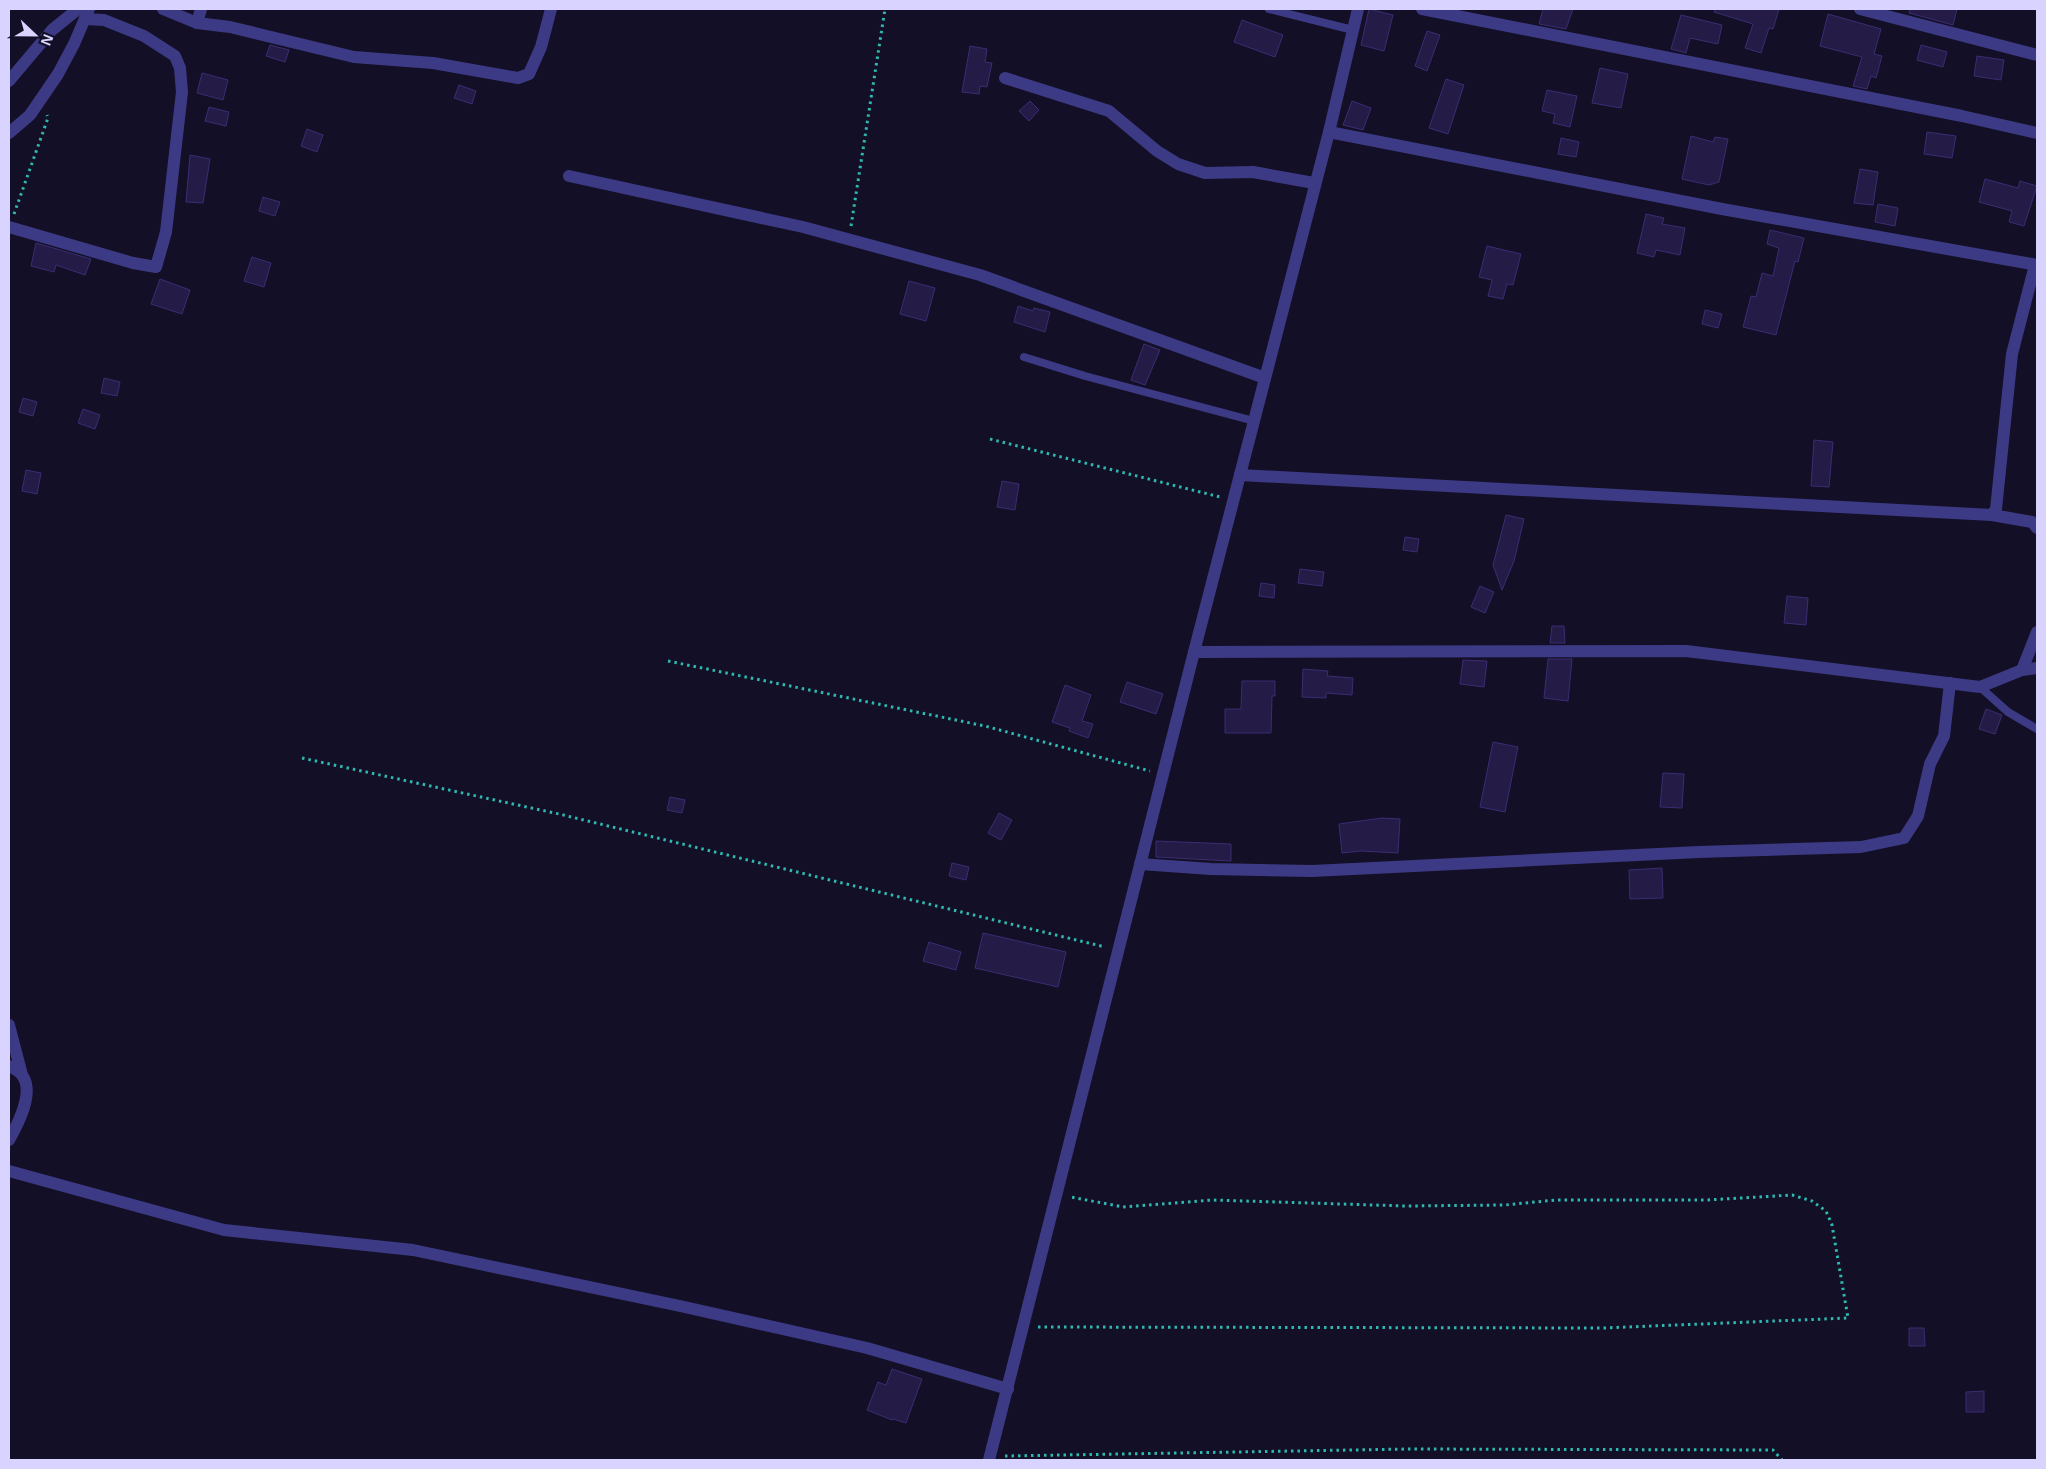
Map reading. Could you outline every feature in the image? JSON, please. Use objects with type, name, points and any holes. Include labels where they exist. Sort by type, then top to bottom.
[{"type":"street","points":[[163,9],[197,22],[230,27],[354,58],[433,63],[518,78],[529,74],[541,47],[551,9]]},
{"type":"street","points":[[197,22],[201,9]]},
{"type":"street","points":[[989,1458],[1314,183],[1329,132],[1358,9]]},
{"type":"street","points":[[1422,9],[1962,116],[2037,133]]},
{"type":"street","points":[[1860,9],[2037,56]]},
{"type":"street","points":[[9,81],[52,30],[84,12]]},
{"type":"street","points":[[9,133],[30,115],[58,74],[74,44],[84,12]]},
{"type":"street","points":[[10,227],[133,264],[156,267],[166,232],[182,92],[180,68],[175,56],[144,36],[84,12]]},
{"type":"street","points":[[1005,78],[1109,111],[1157,151],[1178,164],[1205,173],[1253,172],[1314,183]]},
{"type":"street","points":[[1329,132],[1722,209],[2036,265],[2012,354],[1996,509],[1992,515]]},
{"type":"street","points":[[569,176],[803,227],[980,275],[1265,378]]},
{"type":"street","points":[[1240,475],[1992,515],[2032,522],[2037,528]]},
{"type":"street","points":[[2022,670],[2037,632]]},
{"type":"street","points":[[1194,652],[1686,651],[1980,687],[2022,670],[2037,668]]},
{"type":"street","points":[[1140,864],[1211,869],[1312,871],[1699,852],[1861,847],[1904,838],[1918,816],[1930,764],[1944,736],[1950,683]]},
{"type":"street","points":[[9,1025],[27,1088],[21,1119],[9,1140]]},
{"type":"street","points":[[9,1066],[22,1075]]},
{"type":"street","points":[[9,1171],[224,1230],[413,1250],[680,1306],[867,1348],[1008,1389]]},
{"type":"lane","points":[[1269,9],[1353,30]]},
{"type":"lane","points":[[1024,358],[1254,421]]},
{"type":"lane","points":[[1980,687],[2008,712],[2037,729]]},
{"type":"path","points":[[848,239],[885,9]]},
{"type":"path","points":[[10,227],[14,210],[48,118],[46,112],[30,115]]},
{"type":"path","points":[[990,438],[1233,500]]},
{"type":"path","points":[[668,661],[985,726],[1163,774]]},
{"type":"path","points":[[302,758],[559,814],[1118,950]]},
{"type":"path","points":[[1023,1327],[1603,1328],[1848,1318],[1832,1225],[1826,1211],[1812,1201],[1792,1195],[1707,1200],[1556,1200],[1505,1206],[1406,1206],[1212,1200],[1123,1207],[1079,1199],[1056,1192]]},
{"type":"path","points":[[989,1458],[1409,1449],[1773,1450],[1782,1460]]},
{"type":"building","points":[[1369,9],[1393,15],[1384,51],[1361,45]]},
{"type":"building","points":[[1543,9],[1573,9],[1566,29],[1539,24]]},
{"type":"building","points":[[1715,9],[1779,9],[1773,29],[1769,28],[1761,53],[1745,48],[1753,24],[1714,12]]},
{"type":"building","points":[[1910,9],[1957,9],[1953,25],[1909,13]]},
{"type":"building","points":[[1828,14],[1881,29],[1874,54],[1882,56],[1876,78],[1871,76],[1867,89],[1853,86],[1862,57],[1820,46]]},
{"type":"building","points":[[1681,15],[1722,25],[1718,44],[1690,38],[1686,53],[1671,49]]},
{"type":"building","points":[[1242,20],[1283,35],[1275,57],[1234,42]]},
{"type":"building","points":[[1427,31],[1440,35],[1427,71],[1415,66]]},
{"type":"building","points":[[270,45],[289,50],[285,62],[266,56]]},
{"type":"building","points":[[1921,45],[1947,52],[1943,67],[1917,60]]},
{"type":"building","points":[[970,46],[987,49],[985,62],[992,63],[987,87],[980,86],[979,94],[962,92]]},
{"type":"building","points":[[1977,56],[2004,60],[2001,80],[1974,76]]},
{"type":"building","points":[[1600,68],[1628,74],[1621,108],[1592,103]]},
{"type":"building","points":[[202,73],[228,80],[223,100],[197,93]]},
{"type":"building","points":[[1446,79],[1464,85],[1448,134],[1429,128]]},
{"type":"building","points":[[459,85],[476,91],[472,104],[454,98]]},
{"type":"building","points":[[1547,90],[1577,96],[1570,127],[1553,123],[1555,114],[1542,111]]},
{"type":"building","points":[[1030,101],[1039,110],[1029,121],[1019,111]]},
{"type":"building","points":[[1352,101],[1371,108],[1363,130],[1343,125]]},
{"type":"building","points":[[209,107],[229,112],[226,126],[205,121]]},
{"type":"building","points":[[307,129],[323,135],[317,152],[301,146]]},
{"type":"building","points":[[1927,132],[1956,136],[1952,158],[1924,154]]},
{"type":"building","points":[[1691,136],[1713,142],[1715,137],[1728,139],[1719,182],[1709,185],[1682,179]]},
{"type":"building","points":[[1561,138],[1579,142],[1576,157],[1558,154]]},
{"type":"building","points":[[190,155],[210,159],[203,203],[186,202]]},
{"type":"building","points":[[1860,169],[1878,172],[1873,205],[1854,203]]},
{"type":"building","points":[[1985,179],[2018,188],[2020,181],[2037,186],[2024,226],[2009,222],[2012,211],[1979,202]]},
{"type":"building","points":[[263,197],[280,202],[275,216],[259,211]]},
{"type":"building","points":[[1878,204],[1898,208],[1895,226],[1875,222]]},
{"type":"building","points":[[1646,214],[1664,218],[1662,224],[1685,228],[1680,255],[1656,250],[1654,257],[1637,253]]},
{"type":"building","points":[[1770,230],[1804,238],[1798,262],[1795,261],[1776,335],[1743,327],[1751,296],[1756,297],[1762,273],[1773,276],[1779,248],[1767,244]]},
{"type":"building","points":[[36,243],[91,259],[85,275],[56,265],[54,272],[31,266]]},
{"type":"building","points":[[1487,246],[1521,254],[1513,285],[1507,284],[1503,299],[1488,296],[1492,280],[1479,277]]},
{"type":"building","points":[[252,257],[271,263],[264,287],[244,281]]},
{"type":"building","points":[[160,279],[190,290],[182,314],[151,304]]},
{"type":"building","points":[[909,281],[935,288],[926,321],[900,314]]},
{"type":"building","points":[[1018,306],[1033,311],[1034,308],[1050,312],[1045,332],[1014,322]]},
{"type":"building","points":[[1705,310],[1722,314],[1718,328],[1702,324]]},
{"type":"building","points":[[1144,344],[1160,350],[1145,385],[1131,380]]},
{"type":"building","points":[[104,378],[120,382],[117,396],[101,393]]},
{"type":"building","points":[[23,398],[37,402],[33,416],[19,412]]},
{"type":"building","points":[[83,409],[100,415],[95,429],[78,423]]},
{"type":"building","points":[[1814,440],[1833,442],[1829,487],[1811,486]]},
{"type":"building","points":[[26,470],[41,473],[37,494],[22,491]]},
{"type":"building","points":[[1002,481],[1019,484],[1015,510],[997,507]]},
{"type":"building","points":[[1506,515],[1524,519],[1514,561],[1502,590],[1493,565]]},
{"type":"building","points":[[1405,537],[1419,539],[1417,552],[1403,550]]},
{"type":"building","points":[[1300,569],[1324,572],[1322,586],[1298,583]]},
{"type":"building","points":[[1261,583],[1275,585],[1274,598],[1259,596]]},
{"type":"building","points":[[1480,586],[1494,592],[1485,613],[1471,607]]},
{"type":"building","points":[[1787,596],[1808,598],[1806,625],[1784,623]]},
{"type":"building","points":[[1552,626],[1564,626],[1565,643],[1550,643]]},
{"type":"building","points":[[1548,659],[1572,659],[1568,701],[1544,698]]},
{"type":"building","points":[[1463,660],[1487,661],[1484,687],[1460,684]]},
{"type":"building","points":[[1303,669],[1328,671],[1327,676],[1353,678],[1352,695],[1326,693],[1326,698],[1302,697]]},
{"type":"building","points":[[1242,681],[1275,681],[1275,696],[1272,696],[1271,733],[1225,733],[1225,709],[1241,709]]},
{"type":"building","points":[[1127,682],[1163,694],[1156,714],[1120,702]]},
{"type":"building","points":[[1065,685],[1091,695],[1082,721],[1093,724],[1088,738],[1069,731],[1070,728],[1052,722]]},
{"type":"building","points":[[1986,709],[2002,715],[1995,734],[1979,729]]},
{"type":"building","points":[[1493,742],[1518,747],[1505,812],[1480,807]]},
{"type":"building","points":[[1663,773],[1684,774],[1682,808],[1660,807]]},
{"type":"building","points":[[670,797],[685,800],[682,813],[667,810]]},
{"type":"building","points":[[999,813],[1012,820],[1001,840],[988,833]]},
{"type":"building","points":[[1382,818],[1400,819],[1398,853],[1361,851],[1342,853],[1339,824]]},
{"type":"building","points":[[1156,841],[1231,844],[1231,861],[1156,857]]},
{"type":"building","points":[[952,863],[969,867],[966,880],[949,876]]},
{"type":"building","points":[[1662,868],[1663,898],[1630,899],[1629,870]]},
{"type":"building","points":[[983,933],[1066,952],[1058,987],[975,968]]},
{"type":"building","points":[[929,942],[961,952],[956,970],[923,961]]},
{"type":"building","points":[[1909,1328],[1924,1328],[1925,1346],[1909,1346]]},
{"type":"building","points":[[892,1369],[922,1379],[906,1423],[892,1420],[867,1410],[878,1382],[886,1385]]},
{"type":"building","points":[[1984,1391],[1984,1412],[1966,1412],[1966,1392]]}]
